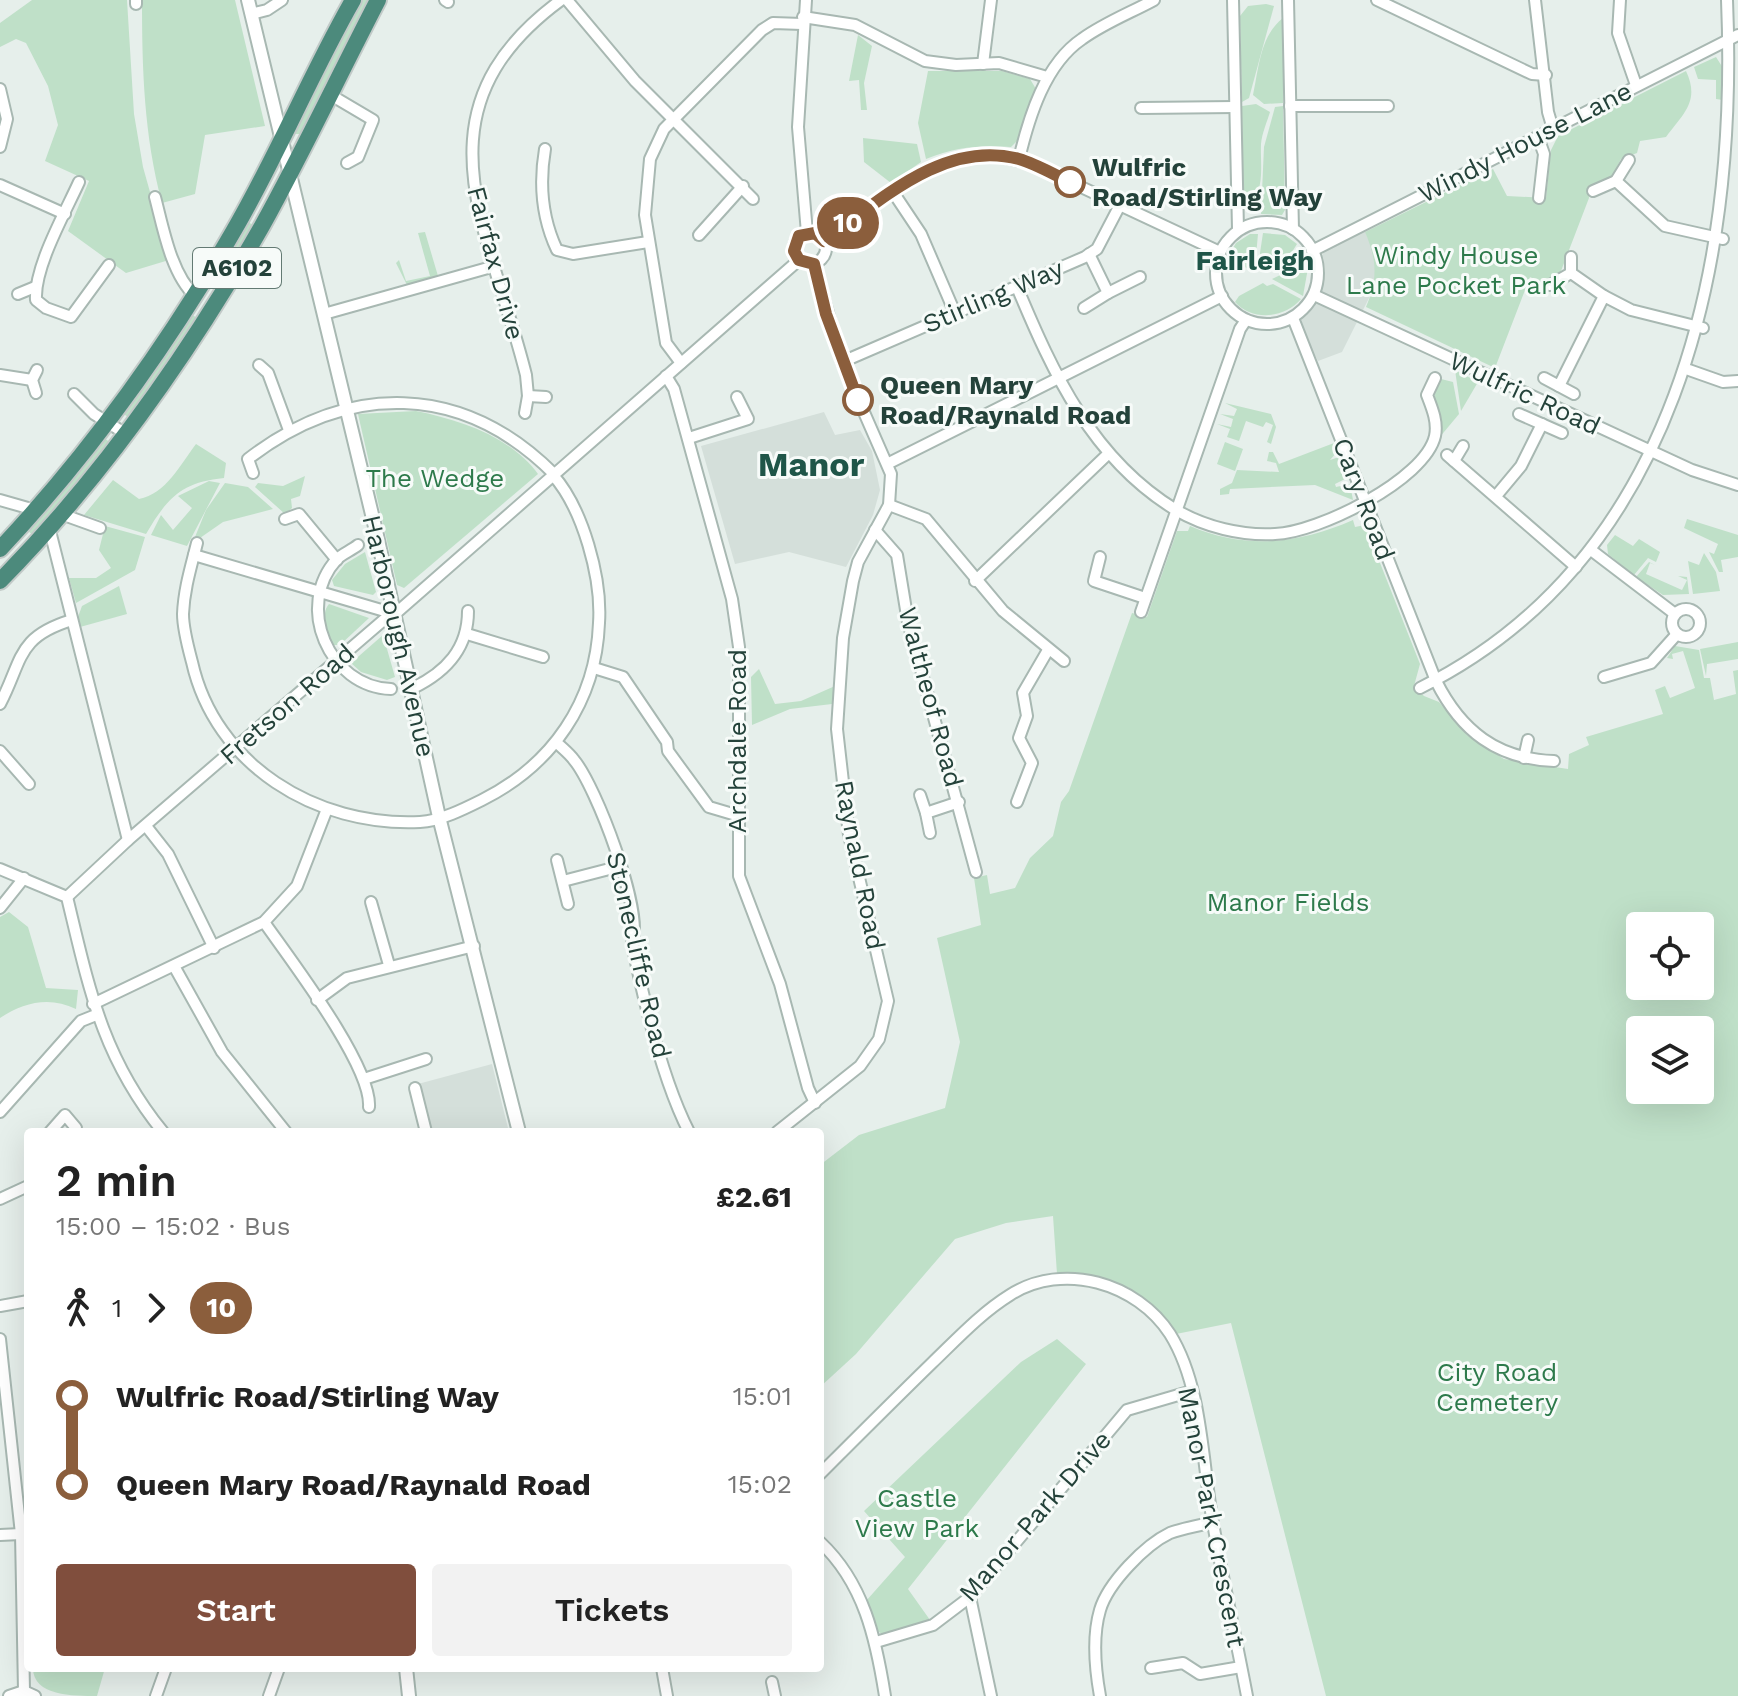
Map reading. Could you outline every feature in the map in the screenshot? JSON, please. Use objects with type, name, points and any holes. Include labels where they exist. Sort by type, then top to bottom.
[{"type":"highway","name":"A6102","points":[[0,549],[108,422],[195,296],[281,143],[353,0]]},
{"type":"highway","name":"A6102","points":[[0,581],[55,521],[126,434],[213,307],[289,176],[378,0]]},
{"type":"highway","points":[[195,296],[213,307]]},
{"type":"street","name":"Harborough Avenue","points":[[248,0],[413,688],[439,817],[518,1128]]},
{"type":"street","points":[[251,14],[267,10],[282,0]]},
{"type":"street","points":[[564,0],[635,81],[753,199]]},
{"type":"street","name":"Fairfax Drive","points":[[525,413],[528,396],[521,355],[471,172],[474,118],[482,92],[507,50],[522,31],[564,0]]},
{"type":"street","points":[[806,0],[798,127],[807,233]]},
{"type":"street","points":[[983,64],[991,0]]},
{"type":"street","points":[[1019,159],[1047,77],[1082,39],[1154,0]]},
{"type":"street","points":[[1233,0],[1238,229]]},
{"type":"street","points":[[1288,0],[1293,229]]},
{"type":"street","points":[[1377,0],[1532,74],[1546,75]]},
{"type":"street","points":[[1535,0],[1548,112],[1553,129]]},
{"type":"street","points":[[1620,0],[1618,33],[1636,85]]},
{"type":"street","points":[[1420,688],[1436,681],[1506,634],[1576,567],[1630,496],[1654,453],[1703,328],[1723,239],[1733,131],[1734,36],[1727,0]]},
{"type":"street","points":[[681,363],[666,343],[648,242],[645,193],[650,159],[658,138],[674,119],[762,30],[773,23],[803,21],[855,25],[894,48],[925,61],[946,65],[1015,66],[1047,77]]},
{"type":"street","name":"Windy House Lane","points":[[1312,251],[1734,36]]},
{"type":"street","points":[[0,147],[7,119],[5,89]]},
{"type":"street","points":[[329,94],[373,120],[358,157],[347,163]]},
{"type":"street","points":[[1290,106],[1388,106]]},
{"type":"street","points":[[1141,108],[1235,107]]},
{"type":"street","points":[[1538,137],[1544,154],[1539,198]]},
{"type":"street","points":[[545,149],[542,192],[546,218],[557,250],[573,254],[648,242]]},
{"type":"street","points":[[824,241],[919,174],[967,157],[994,155],[1019,159],[1220,252]]},
{"type":"street","points":[[1593,191],[1616,181],[1629,160]]},
{"type":"street","points":[[1616,181],[1665,226],[1723,239]]},
{"type":"street","points":[[79,182],[35,287],[39,304],[71,317],[109,265]]},
{"type":"street","points":[[0,185],[65,214]]},
{"type":"street","points":[[699,235],[743,186]]},
{"type":"street","points":[[893,192],[921,234],[955,313]]},
{"type":"street","points":[[155,197],[175,261],[187,288],[195,296]]},
{"type":"street","name":"Stirling Way","points":[[842,362],[1089,254],[1103,240],[1120,205]]},
{"type":"street","points":[[1251,223],[1277,224],[1293,229],[1312,251],[1317,270],[1314,295],[1293,318],[1262,324],[1246,320],[1222,296],[1216,270],[1220,252],[1238,229],[1251,223]]},
{"type":"street","points":[[807,233],[819,235],[824,241],[824,255],[814,264],[799,260],[794,245],[799,236],[807,233]]},
{"type":"street","points":[[1089,254],[1108,293]]},
{"type":"street","points":[[1571,257],[1571,273]]},
{"type":"street","name":"Fretson Road","points":[[67,897],[128,840],[395,614],[799,260]]},
{"type":"street","points":[[814,264],[842,362],[889,463],[1222,296]]},
{"type":"street","points":[[324,314],[495,266]]},
{"type":"street","points":[[1571,273],[1631,310],[1703,328]]},
{"type":"street","points":[[1550,285],[1571,273]]},
{"type":"street","points":[[1084,308],[1140,277]]},
{"type":"street","points":[[18,294],[35,287]]},
{"type":"street","points":[[1017,287],[1057,379],[1108,454],[1176,510],[1229,530],[1275,534],[1319,526],[1365,503],[1428,451],[1435,437],[1435,420],[1427,395],[1435,378]]},
{"type":"street","name":"Wulfric Road","points":[[1314,295],[1654,453],[1715,479],[1738,485]]},
{"type":"street","points":[[1559,386],[1604,296]]},
{"type":"street","name":"Cary Road","points":[[1293,318],[1436,681],[1450,708],[1479,739],[1495,750],[1524,758],[1554,761]]},
{"type":"street","points":[[1141,612],[1240,329],[1246,320]]},
{"type":"street","points":[[259,365],[268,373],[289,430]]},
{"type":"street","points":[[1689,370],[1723,382],[1738,381]]},
{"type":"street","points":[[0,375],[34,375],[36,393]]},
{"type":"street","name":"Archdale Road","points":[[666,376],[674,389],[689,438],[732,599],[739,647],[741,720],[736,815],[743,892],[780,984],[808,1088],[815,1103]]},
{"type":"street","points":[[1544,378],[1574,394]]},
{"type":"street","points":[[74,394],[126,434]]},
{"type":"street","points":[[528,396],[546,397]]},
{"type":"street","points":[[689,438],[748,419],[737,397]]},
{"type":"street","points":[[197,543],[185,585],[183,618],[188,648],[207,708],[235,748],[290,793],[327,809],[420,822],[467,808],[512,785],[556,742],[576,713],[594,668],[600,611],[593,565],[578,520],[553,474],[499,433],[457,412],[421,403],[384,402],[344,408],[289,430],[244,459],[253,473]]},
{"type":"street","points":[[1519,414],[1562,433]]},
{"type":"street","points":[[1496,496],[1521,466],[1542,424]]},
{"type":"street","points":[[1463,446],[1451,458],[1576,567]]},
{"type":"street","points":[[975,581],[1108,454]]},
{"type":"street","name":"Raynald Road","points":[[782,1128],[871,1053],[879,1039],[888,1001],[849,835],[837,729],[843,638],[853,581],[889,505],[892,485],[889,463]]},
{"type":"street","points":[[0,500],[35,510]]},
{"type":"street","points":[[889,505],[926,519],[1003,611],[1064,661]]},
{"type":"street","points":[[285,519],[299,514],[337,560]]},
{"type":"street","points":[[100,528],[55,521],[72,620],[128,840]]},
{"type":"street","name":"Waltheof Road","points":[[875,530],[897,555],[908,622],[976,872]]},
{"type":"street","points":[[358,545],[337,560],[320,590],[320,633],[335,662],[359,682],[391,689]]},
{"type":"street","points":[[1591,550],[1675,614]]},
{"type":"street","points":[[194,555],[395,614]]},
{"type":"street","points":[[1100,557],[1094,581],[1145,598]]},
{"type":"street","points":[[1675,614],[1690,609],[1700,621],[1693,635],[1677,634]]},
{"type":"street","points":[[413,688],[448,665],[467,634],[468,611]]},
{"type":"street","points":[[1675,614],[1672,625],[1677,634]]},
{"type":"street","points":[[0,704],[14,666],[29,641],[47,628],[72,620]]},
{"type":"street","points":[[467,634],[543,657]]},
{"type":"street","points":[[1604,677],[1651,663],[1677,634]]},
{"type":"street","points":[[1017,802],[1032,763],[1019,738],[1027,716],[1023,693],[1048,650]]},
{"type":"street","points":[[594,668],[623,677],[667,742],[668,751],[709,807],[736,815]]},
{"type":"street","points":[[1524,758],[1528,740]]},
{"type":"street","name":"Stonecliffe Road","points":[[556,742],[575,760],[609,830],[636,932],[632,943],[635,956],[679,1112],[687,1128]]},
{"type":"street","points":[[0,751],[29,784]]},
{"type":"street","points":[[920,795],[930,833]]},
{"type":"street","points":[[926,813],[959,802]]},
{"type":"street","points":[[0,1112],[94,1010],[264,922],[297,886],[327,809]]},
{"type":"street","points":[[146,826],[168,854],[214,948]]},
{"type":"street","points":[[557,860],[568,904]]},
{"type":"street","points":[[563,881],[621,866]]},
{"type":"street","points":[[0,869],[67,897],[94,1010],[124,1078],[160,1128]]},
{"type":"street","points":[[0,908],[24,878]]},
{"type":"street","points":[[371,902],[389,965]]},
{"type":"street","points":[[264,922],[317,1000],[364,1079],[369,1107]]},
{"type":"street","points":[[317,1000],[347,978],[474,946]]},
{"type":"street","points":[[174,966],[222,1052],[283,1128]]},
{"type":"street","points":[[364,1079],[426,1059]]},
{"type":"street","points":[[415,1088],[425,1128]]},
{"type":"street","points":[[54,1128],[65,1115],[76,1128]]},
{"type":"street","points":[[0,1199],[24,1188]]},
{"type":"street","name":"Manor Park Crescent","points":[[824,1470],[977,1320],[1012,1293],[1041,1283],[1071,1278],[1097,1281],[1122,1291],[1151,1310],[1175,1343],[1192,1391],[1212,1522],[1247,1696]]},
{"type":"street","points":[[0,1306],[24,1302]]},
{"type":"street","points":[[0,1339],[24,1587]]},
{"type":"street","name":"Manor Park Drive","points":[[876,1642],[933,1625],[970,1597],[1127,1410],[1192,1391]]},
{"type":"street","points":[[1100,1696],[1094,1663],[1100,1608],[1129,1565],[1149,1547],[1171,1533],[1212,1522]]},
{"type":"street","points":[[0,1535],[21,1534]]},
{"type":"street","points":[[824,1546],[832,1553],[863,1602],[876,1642],[885,1696]]},
{"type":"street","points":[[970,1597],[991,1696]]},
{"type":"street","name":"Manor Park Crescent","points":[[1151,1668],[1183,1663],[1200,1674],[1241,1667]]},
{"type":"street","points":[[9,1696],[30,1694],[29,1672]]},
{"type":"street","points":[[156,1696],[165,1672]]},
{"type":"street","points":[[269,1696],[278,1672]]},
{"type":"street","points":[[406,1672],[409,1696]]},
{"type":"street","points":[[663,1672],[667,1696]]},
{"type":"street","points":[[772,1682],[775,1696]]},
{"type":"shaded area","points":[[1364,229],[1375,254],[1376,284],[1342,352],[1318,361],[1300,326],[1302,318],[1318,301],[1322,286],[1321,258],[1325,249]]},
{"type":"shaded area","points":[[824,412],[835,435],[860,430],[872,451],[880,490],[873,515],[846,567],[789,552],[735,564],[701,446]]},
{"type":"shaded area","points":[[492,1064],[508,1128],[429,1128],[418,1084]]},
{"type":"green space","points":[[32,0],[127,0],[134,114],[143,167],[169,260],[126,273],[68,231],[89,181],[45,161],[58,125],[48,86],[26,43],[16,39],[0,47],[0,23]]},
{"type":"green space","points":[[142,0],[235,0],[265,126],[205,135],[195,194],[162,203],[145,102]]},
{"type":"green space","points":[[358,0],[372,0],[302,134],[295,134],[293,130]]},
{"type":"green space","points":[[1248,6],[1274,6],[1249,98],[1242,102],[1240,16]]},
{"type":"green space","points":[[1283,18],[1283,103],[1264,104],[1253,95],[1259,63],[1269,34]]},
{"type":"green space","points":[[858,35],[872,46],[864,83],[867,110],[861,110],[859,80],[849,81]]},
{"type":"green space","points":[[1716,57],[1723,68],[1723,100],[1716,99],[1716,80],[1698,79],[1694,67]]},
{"type":"green space","points":[[928,71],[1002,71],[1030,79],[1036,89],[1017,141],[1011,147],[968,148],[926,159],[918,123]]},
{"type":"green space","name":"Windy House Lane Pocket Park","points":[[1686,71],[1691,99],[1684,113],[1666,137],[1640,141],[1637,153],[1621,159],[1612,177],[1588,188],[1589,198],[1561,271],[1545,284],[1530,277],[1495,368],[1366,307],[1373,287],[1374,270],[1365,232],[1493,169],[1507,196],[1546,198],[1551,150],[1558,136]]},
{"type":"green space","points":[[1256,104],[1270,112],[1262,140],[1259,189],[1251,204],[1243,210],[1242,106]]},
{"type":"green space","points":[[1283,106],[1285,210],[1282,215],[1261,214],[1264,147],[1275,107]]},
{"type":"green space","points":[[863,138],[917,144],[921,162],[891,183],[864,162]]},
{"type":"green space","points":[[245,221],[256,226],[217,291],[208,285]]},
{"type":"green space","points":[[425,232],[438,276],[407,285],[396,263],[399,260],[406,281],[430,276],[418,233]]},
{"type":"green space","points":[[1263,233],[1285,235],[1297,244],[1292,252],[1263,267],[1260,253]]},
{"type":"green space","points":[[1250,234],[1258,234],[1256,256],[1260,269],[1255,271],[1226,260],[1236,243]]},
{"type":"green space","points":[[1301,265],[1308,268],[1303,296],[1272,279]]},
{"type":"green space","points":[[1263,283],[1267,286],[1273,284],[1301,299],[1278,314],[1269,315],[1251,313],[1235,302],[1239,296]]},
{"type":"green space","points":[[191,314],[200,320],[131,419],[122,413]]},
{"type":"green space","points":[[1455,370],[1478,382],[1461,411]]},
{"type":"green space","points":[[1441,379],[1453,382],[1459,414],[1439,438],[1433,399]]},
{"type":"green space","points":[[1225,403],[1271,414],[1276,427],[1271,444],[1267,442],[1273,425],[1266,422],[1263,427],[1246,421],[1239,441],[1227,437],[1230,429],[1217,424],[1231,427],[1233,419],[1220,414],[1234,416],[1237,409]]},
{"type":"green space","name":"The Wedge","points":[[416,411],[450,419],[499,440],[527,461],[538,474],[404,588],[397,585],[358,414]]},
{"type":"green space","points":[[103,437],[112,444],[36,538],[27,530]]},
{"type":"green space","points":[[1225,442],[1243,449],[1235,471],[1217,464]]},
{"type":"green space","points":[[1334,443],[1337,452],[1330,460],[1339,457],[1347,478],[1335,484],[1336,487],[1350,484],[1353,500],[1315,485],[1230,489],[1229,494],[1220,495],[1220,489],[1232,483],[1237,470],[1279,472],[1276,463],[1267,461],[1269,452],[1273,452],[1279,464]]},
{"type":"green space","points":[[196,444],[226,463],[224,478],[197,483],[177,494],[146,534],[84,515],[113,480],[139,499],[157,491],[172,478]]},
{"type":"green space","points":[[305,476],[300,496],[291,499],[292,508],[285,514],[255,487],[258,483],[283,486]]},
{"type":"green space","points":[[209,481],[220,483],[187,546],[151,535],[161,515],[173,530],[192,508],[178,496]]},
{"type":"green space","points":[[225,483],[248,487],[273,509],[223,522],[200,538],[195,537],[206,510]]},
{"type":"green space","points":[[1687,519],[1738,535],[1738,557],[1721,560],[1723,572],[1719,572],[1709,552],[1714,554],[1718,544],[1684,528]]},
{"type":"green space","name":"Manor Fields","points":[[1353,520],[1355,527],[1365,525],[1420,664],[1414,686],[1424,696],[1439,702],[1467,735],[1504,759],[1568,769],[1569,754],[1589,745],[1586,737],[1663,714],[1655,690],[1665,686],[1670,698],[1695,688],[1683,651],[1672,654],[1673,659],[1667,658],[1675,646],[1699,650],[1704,678],[1710,678],[1714,700],[1736,694],[1733,671],[1738,670],[1738,1696],[1326,1696],[1231,1323],[1176,1334],[1128,1287],[1057,1274],[1053,1216],[1006,1223],[955,1239],[856,1354],[824,1383],[824,1162],[859,1135],[945,1108],[960,1042],[937,938],[981,925],[974,878],[987,875],[990,894],[1015,888],[1030,858],[1053,836],[1061,802],[1069,791],[1132,613],[1147,617],[1177,531],[1188,531],[1190,526],[1231,539],[1292,539]]},
{"type":"green space","points":[[105,526],[145,537],[135,570],[76,603],[69,578],[96,578],[111,568],[99,550]]},
{"type":"green space","points":[[1615,535],[1633,546],[1639,539],[1660,552],[1656,562],[1648,558],[1634,575],[1608,554],[1607,545]]},
{"type":"green space","points":[[365,552],[376,592],[373,595],[334,586],[332,580],[345,564]]},
{"type":"green space","points":[[1704,553],[1716,572],[1720,591],[1693,594],[1688,561],[1699,565]]},
{"type":"green space","points":[[1649,562],[1655,565],[1650,563],[1646,574],[1682,590],[1687,580],[1678,576],[1687,577],[1689,594],[1663,595],[1636,577]]},
{"type":"green space","points":[[119,586],[127,614],[80,627],[78,617],[82,606]]},
{"type":"green space","points":[[329,604],[369,618],[340,645],[334,645],[327,630],[325,613]]},
{"type":"green space","points":[[383,635],[395,677],[387,680],[361,672],[351,663]]},
{"type":"green space","points":[[1738,642],[1738,659],[1707,664],[1706,676],[1700,649]]},
{"type":"green space","points":[[759,669],[775,704],[801,701],[835,686],[832,704],[790,709],[752,725],[751,677]]},
{"type":"green space","points":[[9,912],[28,927],[46,988],[78,990],[76,1009],[57,1003],[37,1003],[18,1008],[0,1018],[0,917]]},
{"type":"green space","name":"Castle View Park","points":[[1057,1339],[1086,1364],[908,1589],[930,1620],[885,1636],[876,1630],[866,1601],[905,1557],[864,1511],[1021,1362]]},
{"type":"green space","points":[[34,1672],[104,1672],[97,1696],[56,1692],[40,1684]]},
{"type":"bus line","name":"10","points":[[858,400],[826,314],[814,264],[799,260],[794,251],[799,236],[815,233],[824,241],[919,174],[967,157],[994,155],[1019,159],[1070,182]]},
{"type":"place","name":"Wulfric Road/Stirling Way","points":[[1070,182]]},
{"type":"place","name":"Queen Mary Road/Raynald Road","points":[[858,400]]},
{"type":"district","name":"Fairleigh","points":[[1255,260]]},
{"type":"district","name":"Manor","points":[[811,464]]},
{"type":"park label","name":"City Road Cemetery","points":[[1497,1387]]}]
